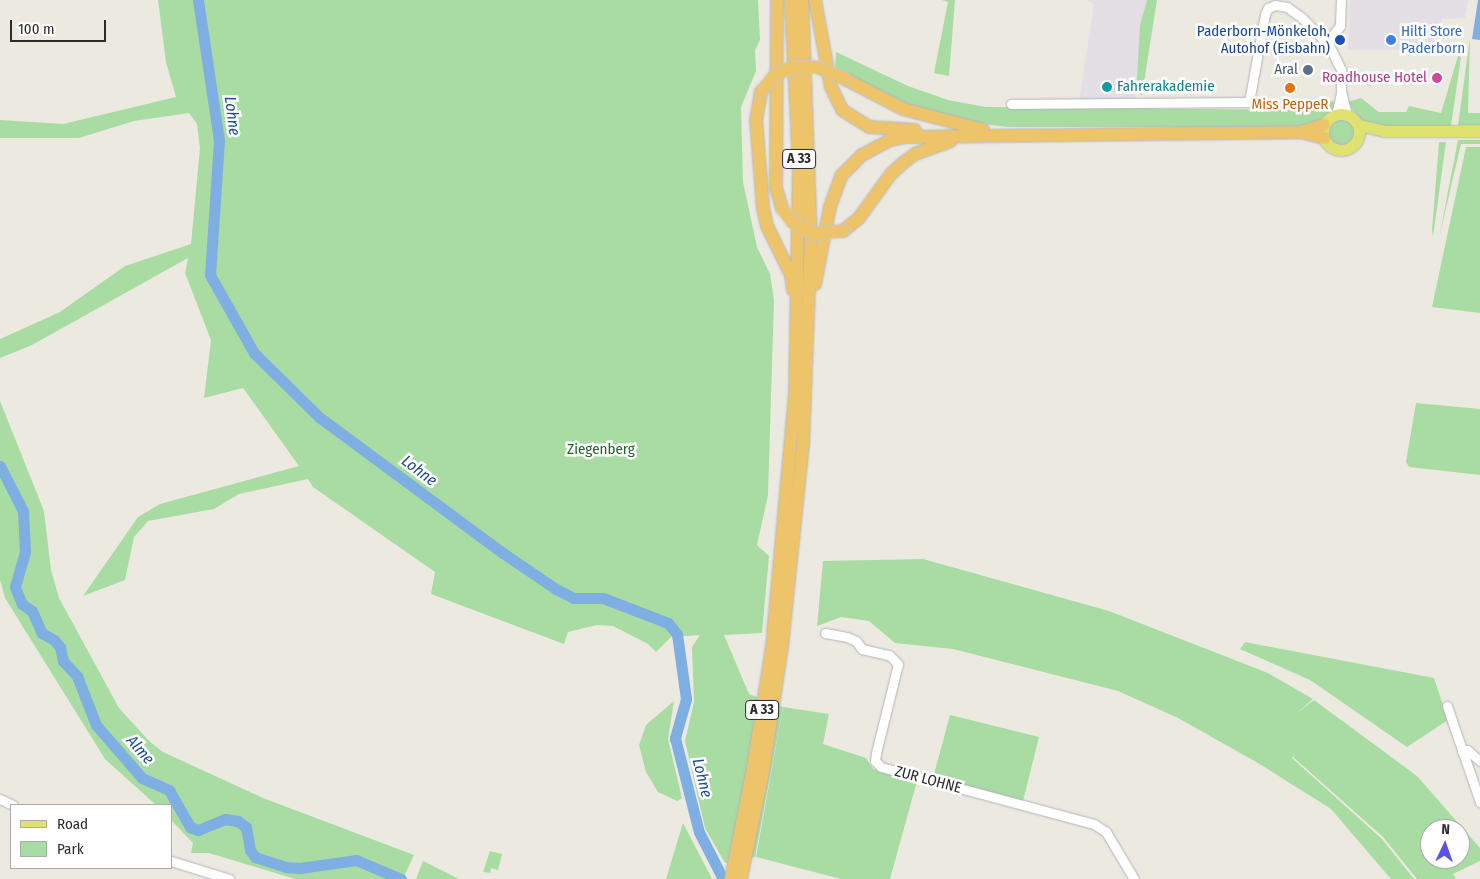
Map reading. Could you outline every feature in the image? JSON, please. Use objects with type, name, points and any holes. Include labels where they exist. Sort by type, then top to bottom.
[{"type":"highway","points":[[777,0],[776,188],[782,208],[792,222],[814,234],[843,231],[859,218],[890,174],[914,154],[944,143],[988,133]]},
{"type":"highway","name":"A 33","points":[[791,0],[804,314]]},
{"type":"highway","name":"A 33","points":[[741,879],[773,709],[789,541],[804,314],[810,167],[802,0]]},
{"type":"highway","points":[[815,0],[835,100],[848,116],[869,127],[885,130],[988,133],[1324,132]]},
{"type":"highway","points":[[804,314],[791,275],[767,226],[763,208],[756,119],[762,92],[774,76],[791,67],[816,67],[845,79],[903,108],[988,133]]},
{"type":"highway","points":[[804,314],[834,191],[851,165],[862,155],[890,140],[988,133]]},
{"type":"highway","name":"A 33","points":[[731,879],[754,758],[789,541]]},
{"type":"main road","points":[[1384,131],[1359,138],[1352,147],[1341,151],[1330,147],[1324,132],[1342,115],[1358,125],[1384,131],[1480,131]]},
{"type":"main road","points":[[1358,125],[1359,138]]},
{"type":"street","points":[[1327,42],[1340,26],[1341,0]]},
{"type":"street","points":[[1011,104],[1249,102],[1265,14],[1271,5],[1287,7],[1327,42],[1341,70],[1342,115]]},
{"type":"street","name":"ZUR LOHNE","points":[[824,633],[847,637],[856,641],[862,649],[889,655],[898,664],[876,753],[875,761],[880,767],[1094,824],[1106,832],[1134,879]]},
{"type":"street","points":[[1446,706],[1480,802]]},
{"type":"street","points":[[1462,751],[1467,750],[1480,761]]},
{"type":"street","points":[[0,799],[12,804]]},
{"type":"street","points":[[172,861],[229,879]]},
{"type":"shaded area","points":[[1087,0],[1147,0],[1141,24],[1135,100],[1079,101],[1094,5]]},
{"type":"shaded area","points":[[1350,0],[1468,0],[1465,18],[1442,19],[1438,50],[1348,50]]},
{"type":"green space","name":"Ziegenberg","points":[[158,0],[758,0],[760,40],[755,50],[756,71],[741,107],[743,182],[757,247],[770,274],[774,300],[768,495],[757,545],[769,556],[762,633],[724,635],[749,694],[783,707],[755,857],[725,863],[705,828],[685,741],[694,702],[692,647],[700,635],[671,637],[656,652],[648,644],[613,626],[597,625],[568,632],[564,644],[431,594],[435,572],[313,487],[308,479],[239,494],[214,509],[148,521],[134,537],[125,580],[83,596],[138,517],[160,504],[299,466],[243,388],[204,398],[211,340],[185,273],[188,258],[32,345],[0,358],[0,339],[60,312],[125,266],[191,244],[200,148],[197,124],[189,113],[134,121],[79,138],[0,138],[0,120],[63,124],[176,97],[166,62]]},
{"type":"green space","points":[[942,0],[955,0],[949,76],[934,73],[948,2]]},
{"type":"green space","points":[[1147,0],[1157,0],[1142,95],[1136,93],[1140,25]]},
{"type":"green space","points":[[1470,38],[1468,113],[1480,113],[1480,125],[1458,125]]},
{"type":"green space","points":[[836,52],[908,86],[948,100],[986,107],[1299,110],[1306,112],[1321,100],[1336,102],[1333,109],[1313,125],[1291,127],[1008,127],[964,122],[907,106],[835,68]]},
{"type":"green space","points":[[1458,56],[1461,57],[1451,126],[1378,126],[1361,120],[1349,105],[1348,102],[1361,98],[1379,112],[1406,112],[1409,106],[1441,113]]},
{"type":"green space","points":[[1341,118],[1351,122],[1355,132],[1351,142],[1341,146],[1331,142],[1327,132],[1331,122]]},
{"type":"green space","points":[[1458,140],[1480,140],[1480,144],[1461,144],[1439,238]]},
{"type":"green space","points":[[1439,142],[1446,142],[1433,237],[1432,230]]},
{"type":"green space","points":[[1466,147],[1480,147],[1480,313],[1432,307]]},
{"type":"green space","points":[[0,401],[44,511],[51,570],[59,598],[119,708],[149,741],[163,752],[263,798],[414,855],[403,879],[295,879],[209,853],[191,853],[193,843],[172,821],[172,804],[155,804],[105,759],[5,598],[0,580]]},
{"type":"green space","points":[[1416,403],[1480,409],[1480,475],[1409,467],[1406,462]]},
{"type":"green space","points":[[923,559],[1109,611],[1268,673],[1313,699],[1296,714],[1314,700],[1417,776],[1455,819],[1420,819],[1420,869],[1463,869],[1453,874],[1456,879],[1417,879],[1383,837],[1293,757],[1295,750],[1292,758],[1382,839],[1414,879],[1391,879],[1331,809],[1258,763],[1178,718],[1118,691],[953,649],[895,643],[869,621],[841,617],[817,626],[823,561]]},
{"type":"green space","points":[[1245,642],[1434,678],[1448,720],[1407,747],[1310,680],[1240,649]]},
{"type":"green space","points":[[674,701],[668,739],[682,798],[677,801],[658,792],[646,772],[639,745],[646,725]]},
{"type":"green space","points":[[783,707],[829,714],[823,744],[866,758],[873,769],[917,781],[890,879],[841,879],[756,857]]},
{"type":"green space","points":[[950,715],[1039,737],[1023,801],[933,778]]},
{"type":"green space","points":[[683,823],[712,879],[666,879]]},
{"type":"green space","points":[[1470,837],[1480,848],[1480,861],[1470,866]]},
{"type":"green space","points":[[490,851],[502,854],[498,870],[491,868],[490,873],[483,872]]},
{"type":"green space","points":[[423,861],[459,879],[416,879]]},
{"type":"water","points":[[1478,0],[1480,0],[1480,40],[1472,39]]},
{"type":"waterway","name":"Lohne","points":[[198,0],[219,140],[210,275],[254,353],[319,417],[503,553],[556,589],[574,598],[603,598],[668,623],[677,634],[686,699],[675,738],[699,832],[723,879]]},
{"type":"waterway","name":"Alme","points":[[0,466],[23,511],[25,552],[15,587],[22,604],[32,611],[42,633],[54,640],[60,647],[63,661],[77,676],[96,725],[142,778],[169,790],[190,827],[198,830],[225,819],[238,821],[246,827],[250,850],[255,857],[285,867],[300,868],[356,860],[401,879]]},
{"type":"place","name":"Paderborn-Mönkeloh, Autohof (Eisbahn)","points":[[1340,40]]},
{"type":"place","name":"Hilti Store Paderborn","points":[[1391,40]]},
{"type":"place","name":"Aral","points":[[1308,70]]},
{"type":"place","name":"Roadhouse Hotel","points":[[1437,78]]},
{"type":"place","name":"Fahrerakademie","points":[[1107,87]]},
{"type":"place","name":"Miss PeppeR","points":[[1290,88]]}]
